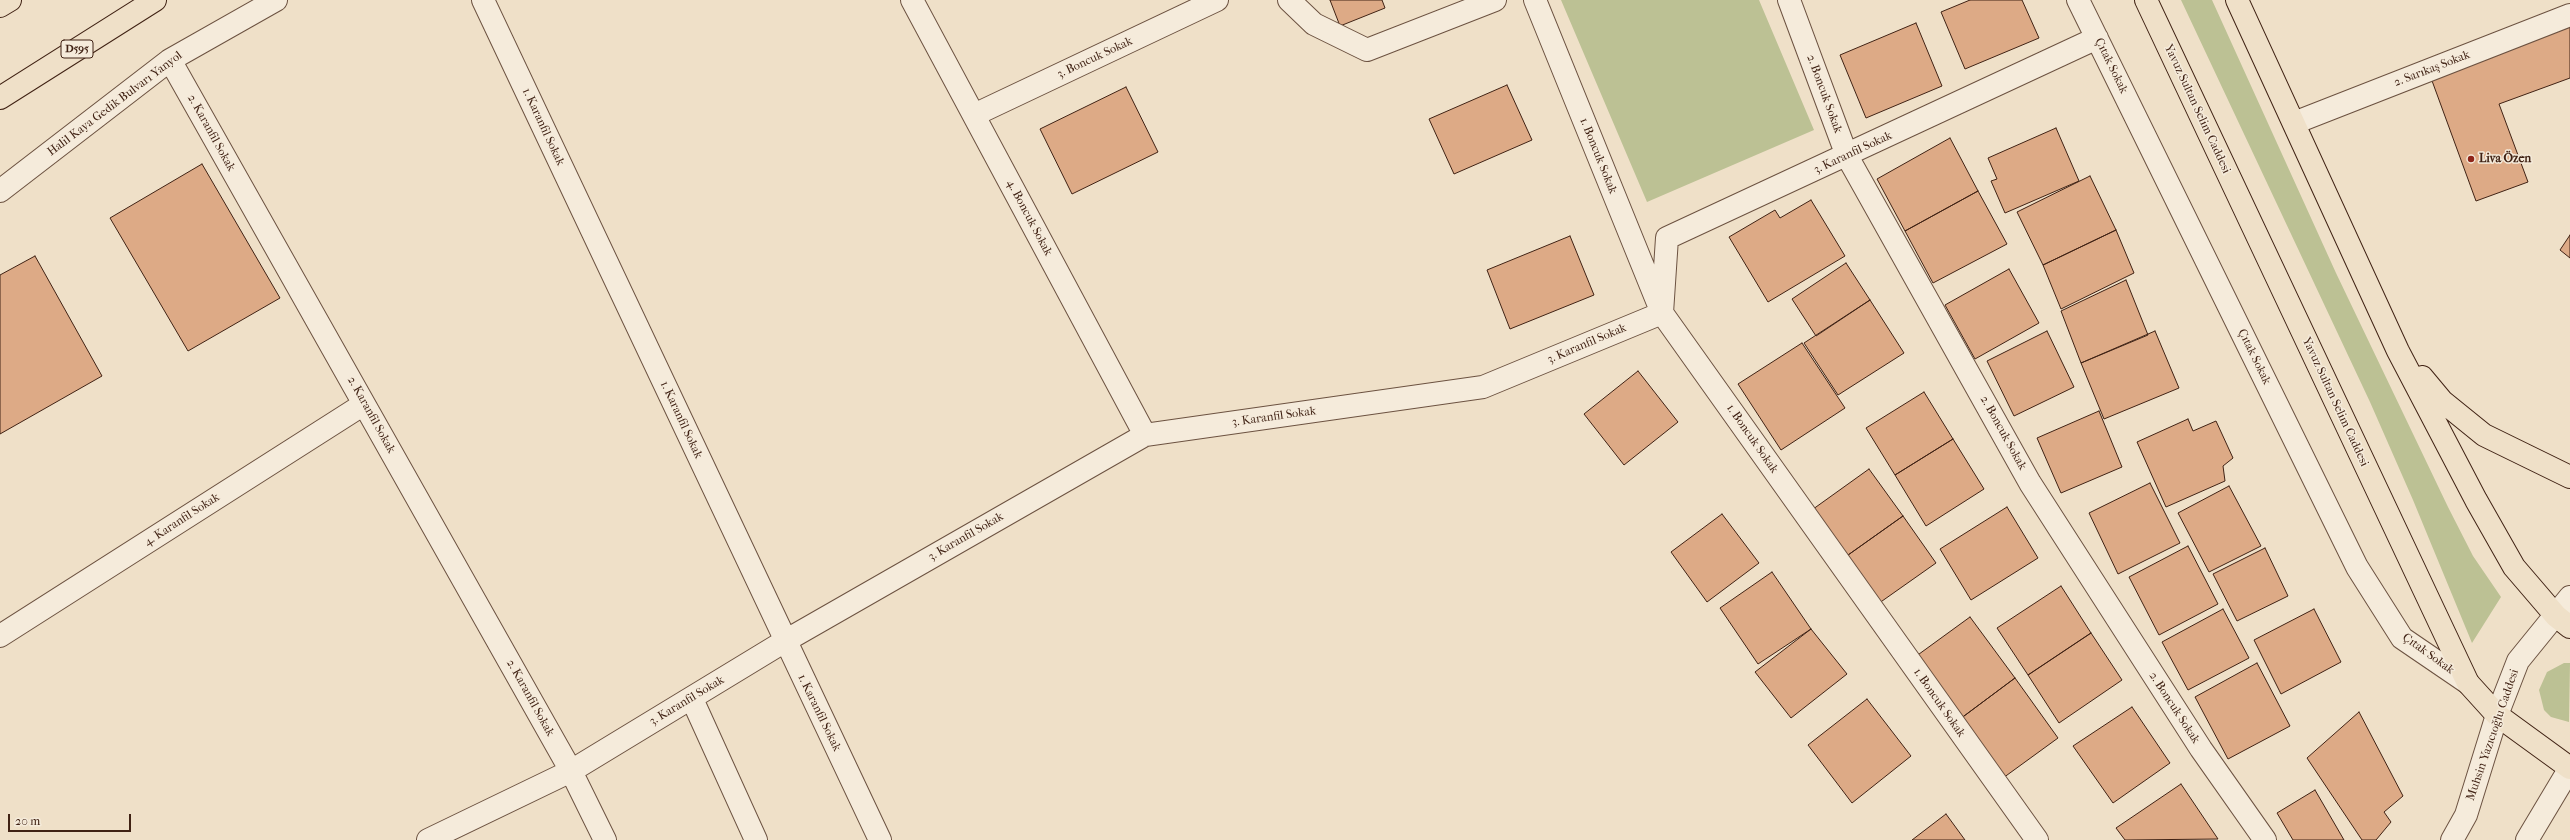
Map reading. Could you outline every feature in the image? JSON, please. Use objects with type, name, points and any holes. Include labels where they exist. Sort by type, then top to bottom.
[{"type":"main road","points":[[0,6],[10,0]]},
{"type":"main road","name":"D595","points":[[0,98],[155,0]]},
{"type":"main road","name":"Yavuz Sultan Selim Caddesi","points":[[2146,0],[2468,683],[2497,715],[2570,768]]},
{"type":"main road","points":[[2237,0],[2398,350],[2476,500],[2514,567],[2563,622]]},
{"type":"main road","points":[[2398,350],[2442,401],[2484,435],[2570,477]]},
{"type":"street","name":"Halil Kaya Gedik Bulvarı Yanyol","points":[[0,191],[170,60],[276,0]]},
{"type":"street","name":"1. Karanfil Sokak","points":[[483,0],[880,840]]},
{"type":"street","name":"4. Boncuk Sokak","points":[[912,0],[1145,435]]},
{"type":"street","name":"3. Boncuk Sokak","points":[[974,115],[1217,0]]},
{"type":"street","points":[[1289,0],[1314,24],[1367,50],[1495,0]]},
{"type":"street","name":"1. Boncuk Sokak","points":[[1535,0],[1662,312],[2037,840]]},
{"type":"street","name":"2. Boncuk Sokak","points":[[1789,0],[1847,156],[2030,483],[2201,749],[2265,840]]},
{"type":"street","name":"Çıtak Sokak","points":[[2078,0],[2357,567],[2402,638],[2468,683]]},
{"type":"street","name":"2. Sarıkaş Sokak","points":[[2294,123],[2570,15]]},
{"type":"street","name":"3. Karanfil Sokak","points":[[428,840],[571,771],[692,699],[785,641],[1145,435],[1484,387],[1662,312],[1667,238],[1847,156],[2097,38]]},
{"type":"street","name":"2. Karanfil Sokak","points":[[170,60],[571,771],[605,840]]},
{"type":"street","name":"4. Karanfil Sokak","points":[[0,636],[364,404]]},
{"type":"street","name":"Muhsin Yazıcıoğlu Caddesi","points":[[2452,840],[2466,815],[2497,715],[2518,661],[2563,622],[2570,597]]},
{"type":"street","points":[[692,699],[756,840]]},
{"type":"street","points":[[2528,840],[2570,768]]},
{"type":"green space","points":[[1561,0],[1759,0],[1814,130],[1647,202]]},
{"type":"green space","points":[[2181,0],[2212,0],[2336,273],[2448,507],[2473,556],[2501,597],[2472,643],[2413,500],[2370,402]]},
{"type":"green space","points":[[2564,663],[2570,663],[2569,722],[2551,717],[2544,710],[2539,690],[2547,672]]},
{"type":"building","points":[[1330,0],[1382,0],[1385,8],[1340,26]]},
{"type":"building","points":[[1970,0],[2022,0],[2039,38],[1965,69],[1941,12]]},
{"type":"building","points":[[1916,23],[1942,86],[1866,118],[1840,55]]},
{"type":"building","points":[[2570,27],[2570,78],[2499,104],[2528,182],[2476,201],[2431,78]]},
{"type":"building","points":[[1507,85],[1532,140],[1454,174],[1429,119]]},
{"type":"building","points":[[1126,87],[1158,152],[1072,194],[1040,129]]},
{"type":"building","points":[[2056,128],[2079,181],[2005,213],[1991,181],[1997,179],[1988,158]]},
{"type":"building","points":[[1950,138],[1978,191],[1905,231],[1877,179]]},
{"type":"building","points":[[202,164],[280,298],[188,351],[110,218]]},
{"type":"building","points":[[2090,176],[2116,230],[2043,265],[2017,212]]},
{"type":"building","points":[[1978,191],[2007,244],[1933,283],[1905,231]]},
{"type":"building","points":[[1811,200],[1845,256],[1768,302],[1729,237],[1775,210],[1780,218]]},
{"type":"building","points":[[2116,230],[2134,273],[2061,309],[2043,265]]},
{"type":"building","points":[[2570,235],[2570,258],[2560,250]]},
{"type":"building","points":[[1570,236],[1594,295],[1510,329],[1487,270]]},
{"type":"building","points":[[35,256],[102,376],[0,434],[0,275]]},
{"type":"building","points":[[1846,263],[1870,300],[1816,336],[1792,299]]},
{"type":"building","points":[[2009,269],[2039,323],[1975,359],[1945,305]]},
{"type":"building","points":[[2126,280],[2148,335],[2081,363],[2061,311]]},
{"type":"building","points":[[1870,300],[1904,353],[1838,395],[1804,343]]},
{"type":"building","points":[[2047,331],[2074,387],[2014,416],[1987,361]]},
{"type":"building","points":[[2155,331],[2179,388],[2104,419],[2081,363]]},
{"type":"building","points":[[1802,343],[1845,408],[1781,450],[1738,384]]},
{"type":"building","points":[[1638,371],[1678,422],[1624,465],[1584,414]]},
{"type":"building","points":[[1924,392],[1953,439],[1895,475],[1866,428]]},
{"type":"building","points":[[2099,411],[2122,467],[2061,493],[2037,438]]},
{"type":"building","points":[[2188,419],[2193,431],[2216,421],[2233,458],[2223,466],[2225,481],[2166,507],[2137,442]]},
{"type":"building","points":[[1953,439],[1984,489],[1926,526],[1895,475]]},
{"type":"building","points":[[1869,469],[1903,516],[1841,560],[1809,512]]},
{"type":"building","points":[[2150,483],[2180,543],[2118,574],[2089,513]]},
{"type":"building","points":[[2229,486],[2261,546],[2209,572],[2178,513]]},
{"type":"building","points":[[2007,507],[2038,558],[1971,600],[1940,549]]},
{"type":"building","points":[[1722,514],[1759,563],[1707,602],[1671,552]]},
{"type":"building","points":[[1903,516],[1936,563],[1875,606],[1841,560]]},
{"type":"building","points":[[2188,546],[2218,604],[2159,635],[2129,577]]},
{"type":"building","points":[[2265,548],[2288,596],[2237,621],[2213,574]]},
{"type":"building","points":[[1772,572],[1811,629],[1758,664],[1720,608]]},
{"type":"building","points":[[2061,586],[2091,633],[2028,675],[1997,628]]},
{"type":"building","points":[[2223,609],[2249,658],[2188,690],[2162,642]]},
{"type":"building","points":[[2314,609],[2341,662],[2281,694],[2254,640]]},
{"type":"building","points":[[1970,617],[2015,678],[1960,719],[1915,657]]},
{"type":"building","points":[[1811,629],[1847,674],[1791,718],[1755,672]]},
{"type":"building","points":[[2091,633],[2122,680],[2059,723],[2028,675]]},
{"type":"building","points":[[2257,663],[2290,726],[2228,759],[2195,697]]},
{"type":"building","points":[[2015,678],[2058,738],[2003,778],[1960,719]]},
{"type":"building","points":[[1867,699],[1911,756],[1852,803],[1808,745]]},
{"type":"building","points":[[2132,707],[2170,763],[2113,803],[2073,746]]},
{"type":"building","points":[[2359,712],[2403,796],[2384,812],[2391,822],[2376,840],[2362,840],[2307,758]]},
{"type":"building","points":[[2181,784],[2218,839],[2125,840],[2116,828]]},
{"type":"building","points":[[2315,790],[2344,840],[2293,840],[2277,813]]},
{"type":"building","points":[[1946,814],[1965,840],[1912,840]]},
{"type":"place","name":"Liva Özen","points":[[2471,159]]}]
